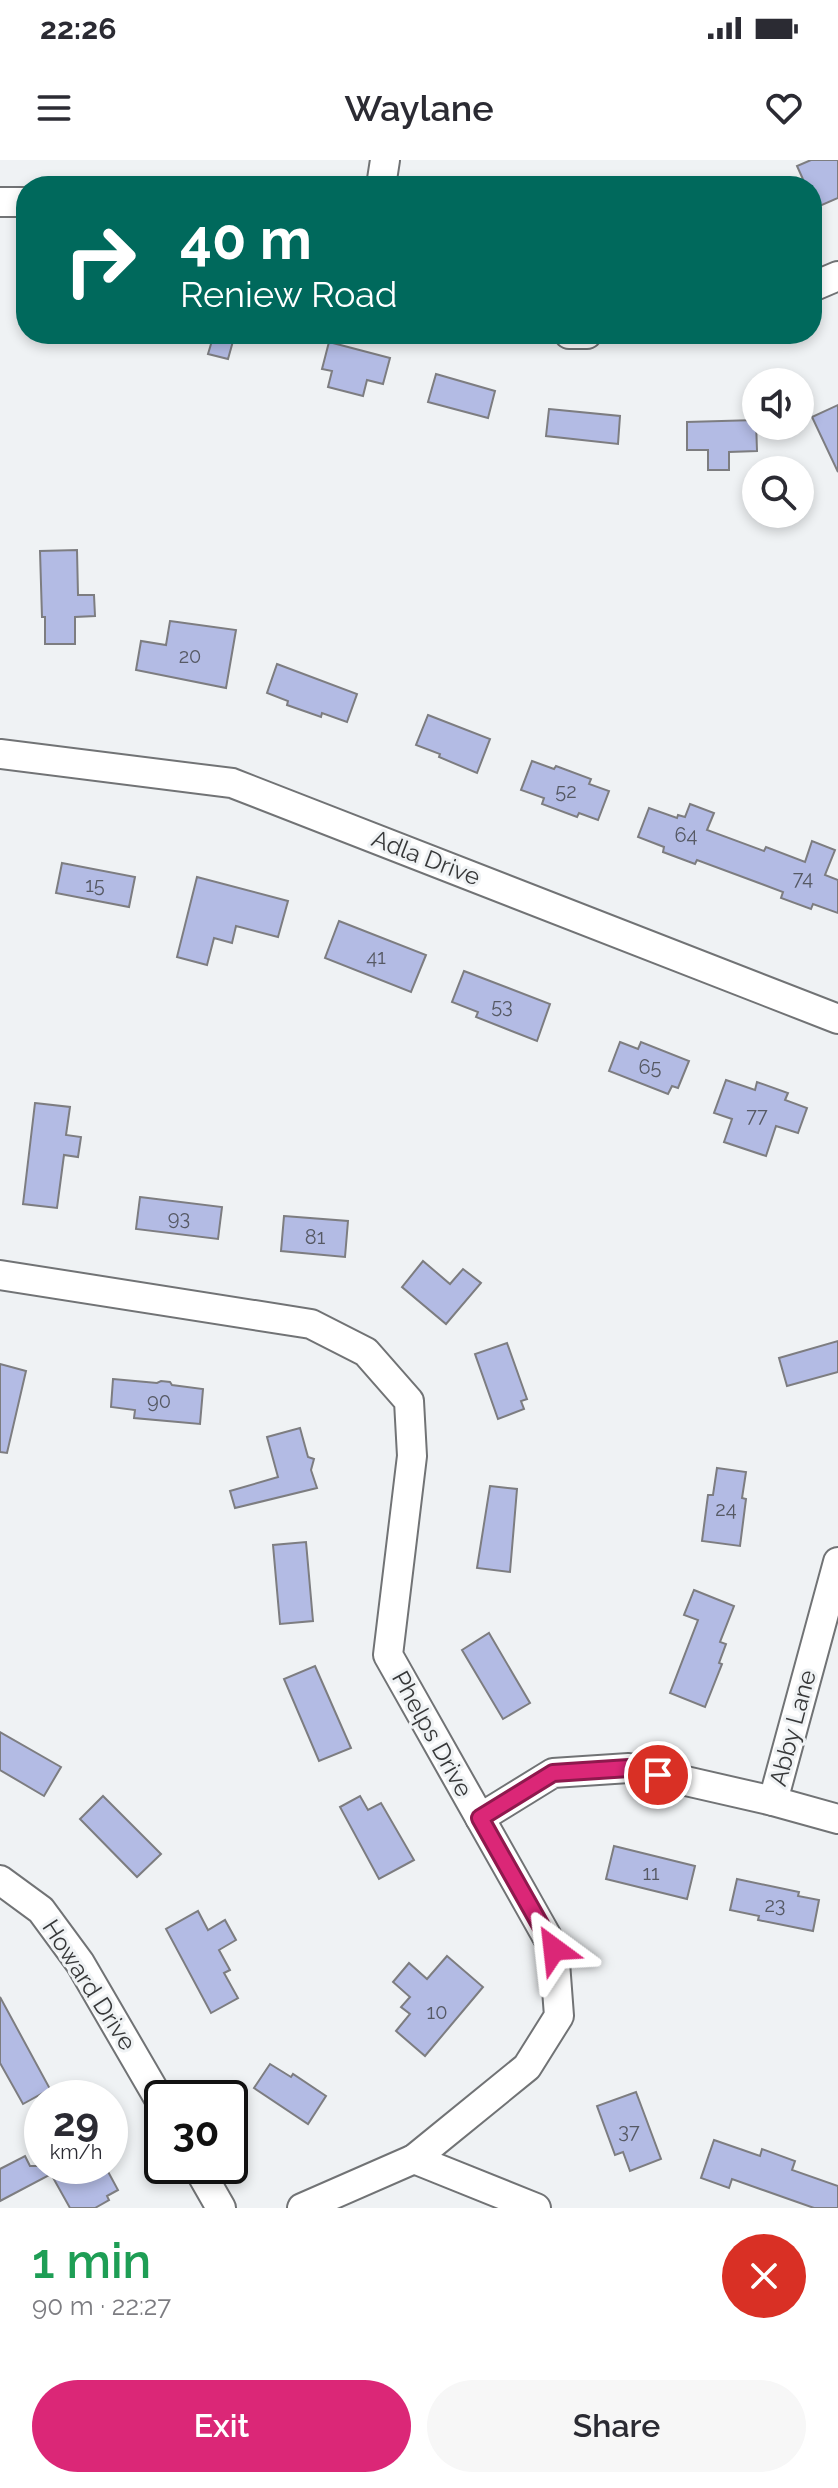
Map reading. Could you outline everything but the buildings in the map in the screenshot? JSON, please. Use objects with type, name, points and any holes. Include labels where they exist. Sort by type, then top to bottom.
[{"type":"street","name":"Adla Drive","points":[[0,754],[232,783],[838,1019]]},
{"type":"street","name":"Phelps Drive","points":[[0,1275],[311,1324],[366,1352],[409,1401],[412,1456],[388,1655],[554,1949],[559,2016],[527,2067],[414,2159],[302,2208]]},
{"type":"street","name":"Abby Lane","points":[[773,1801],[838,1562]]},
{"type":"street","points":[[480,1818],[553,1773],[629,1768],[838,1819]]},
{"type":"street","name":"Howard Drive","points":[[0,1880],[41,1910],[80,1963],[148,2080]]},
{"type":"street","points":[[414,2159],[536,2208]]},
{"type":"street","points":[[207,2184],[221,2208]]},
{"type":"route","points":[[554,1949],[480,1818],[553,1773],[629,1768],[658,1775]]}]
